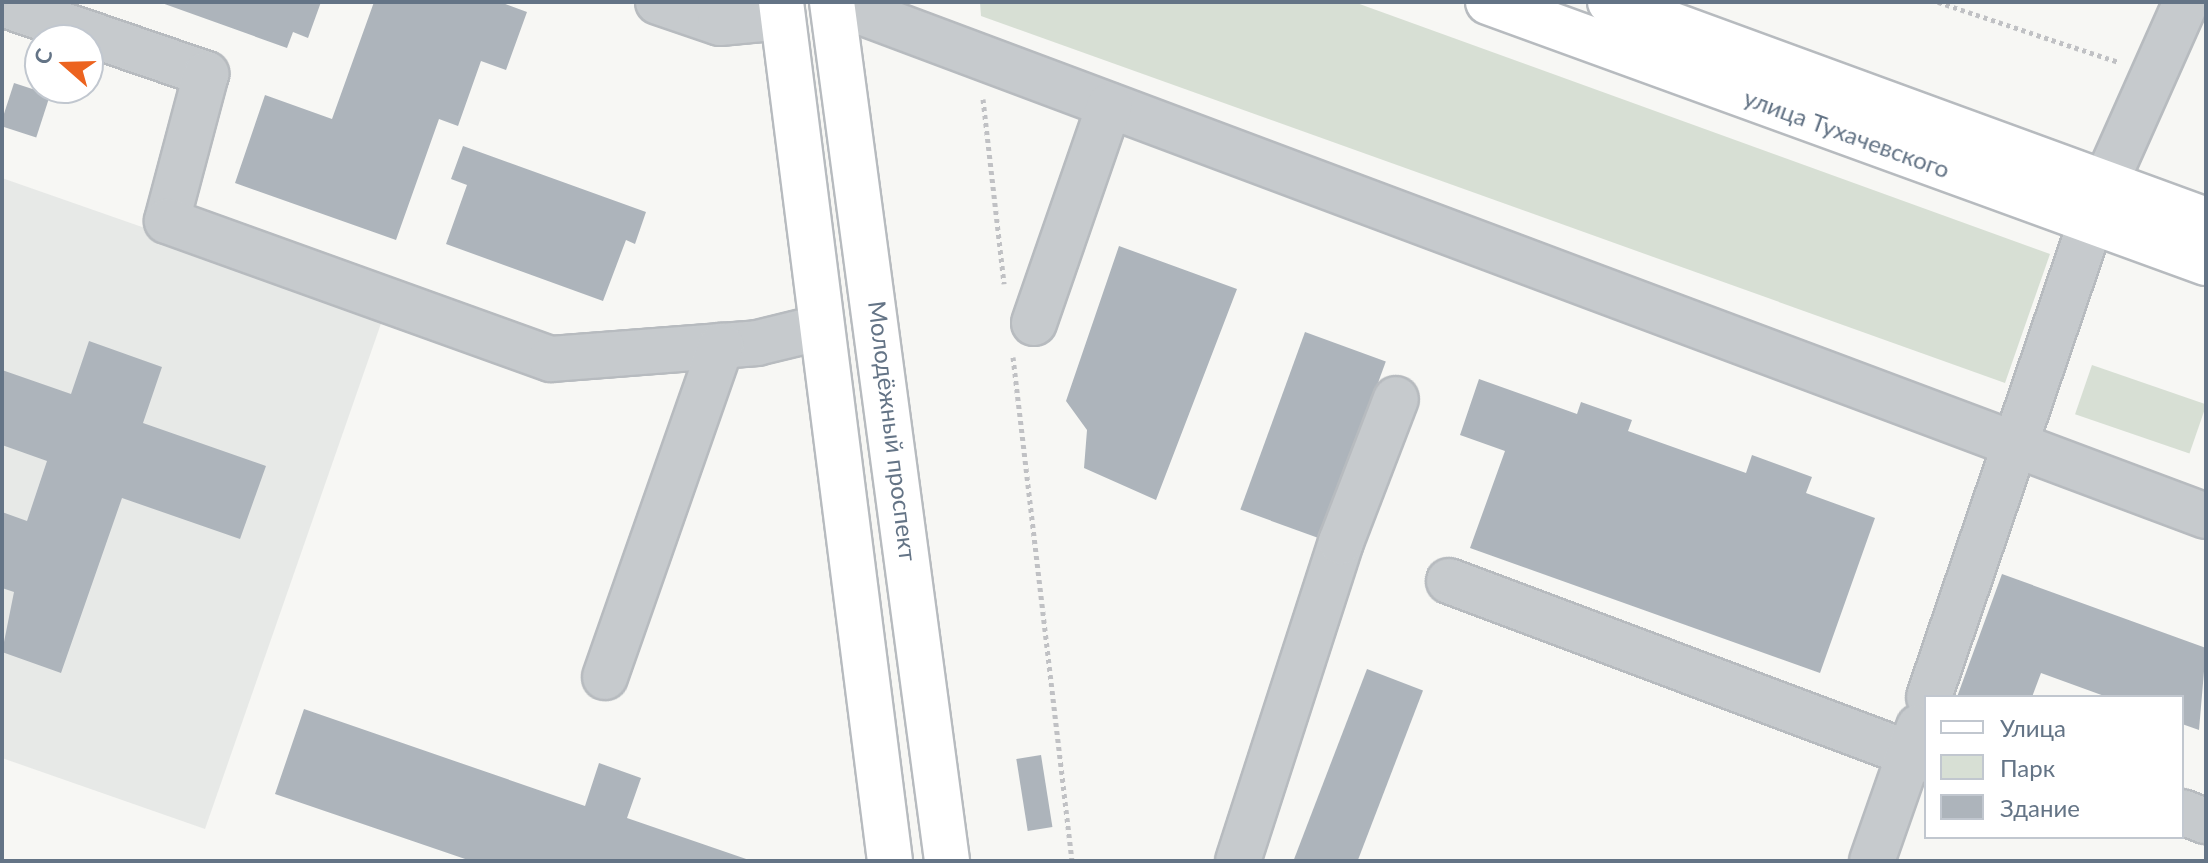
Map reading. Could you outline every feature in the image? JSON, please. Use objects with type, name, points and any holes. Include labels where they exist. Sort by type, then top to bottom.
[{"type":"main road","name":"улица Тухачевского","points":[[1488,2],[2098,203],[2206,220]]},
{"type":"main road","name":"улица Тухачевского","points":[[1610,2],[2098,203],[2206,263]]},
{"type":"main road","name":"Молодёжный проспект","points":[[849,5],[839,57],[947,861]]},
{"type":"main road","points":[[782,9],[890,861]]},
{"type":"lane","points":[[658,2],[720,23],[782,9]]},
{"type":"lane","points":[[1930,695],[2098,203],[2186,2]]},
{"type":"lane","points":[[2,4],[102,19],[206,74],[167,221],[551,359],[721,346],[822,327]]},
{"type":"lane","points":[[849,5],[1109,106],[2206,516]]},
{"type":"lane","points":[[1017,318],[1109,106]]},
{"type":"lane","points":[[605,677],[721,346]]},
{"type":"lane","points":[[1238,861],[1341,542],[1396,399]]},
{"type":"lane","points":[[1449,581],[1918,758]]},
{"type":"lane","points":[[1872,861],[1918,758],[1924,719]]},
{"type":"lane","points":[[2184,813],[2206,821]]},
{"type":"path","points":[[1938,2],[2122,64],[2159,61]]},
{"type":"path","points":[[978,55],[1017,318],[1072,861]]},
{"type":"shaded area","points":[[2,178],[385,312],[205,829],[2,758]]},
{"type":"green space","points":[[980,2],[1354,2],[2050,254],[2005,383],[981,16]]},
{"type":"green space","points":[[2092,365],[2206,404],[2189,454],[2075,414]]},
{"type":"building","points":[[159,2],[321,2],[308,38],[293,32],[287,48]]},
{"type":"building","points":[[374,2],[500,2],[527,12],[506,70],[481,61],[458,126],[439,119],[396,240],[235,183],[265,95],[332,119]]},
{"type":"building","points":[[14,83],[24,86],[24,104],[47,104],[36,138],[2,126]]},
{"type":"building","points":[[463,146],[646,212],[635,244],[626,240],[603,301],[446,244],[467,185],[451,179]]},
{"type":"building","points":[[1119,246],[1237,289],[1156,500],[1084,468],[1087,430],[1066,401]]},
{"type":"building","points":[[1305,332],[1386,361],[1321,539],[1240,510]]},
{"type":"building","points":[[89,341],[162,367],[143,423],[266,466],[240,539],[122,498],[61,673],[2,652],[14,592],[2,588],[2,512],[27,521],[47,461],[2,445],[2,370],[71,394]]},
{"type":"building","points":[[1479,379],[1577,414],[1581,402],[1632,420],[1628,431],[1746,473],[1752,455],[1812,477],[1806,493],[1875,518],[1820,673],[1470,548],[1505,451],[1460,435]]},
{"type":"building","points":[[2002,574],[2206,648],[2199,730],[2184,725],[2184,695],[2102,695],[2041,673],[2033,695],[1958,695]]},
{"type":"building","points":[[1367,669],[1423,691],[1358,861],[1294,860]]},
{"type":"building","points":[[304,709],[585,806],[599,763],[641,778],[627,818],[752,861],[471,861],[275,794]]},
{"type":"building","points":[[1041,755],[1052,827],[1028,831],[1016,759]]}]
